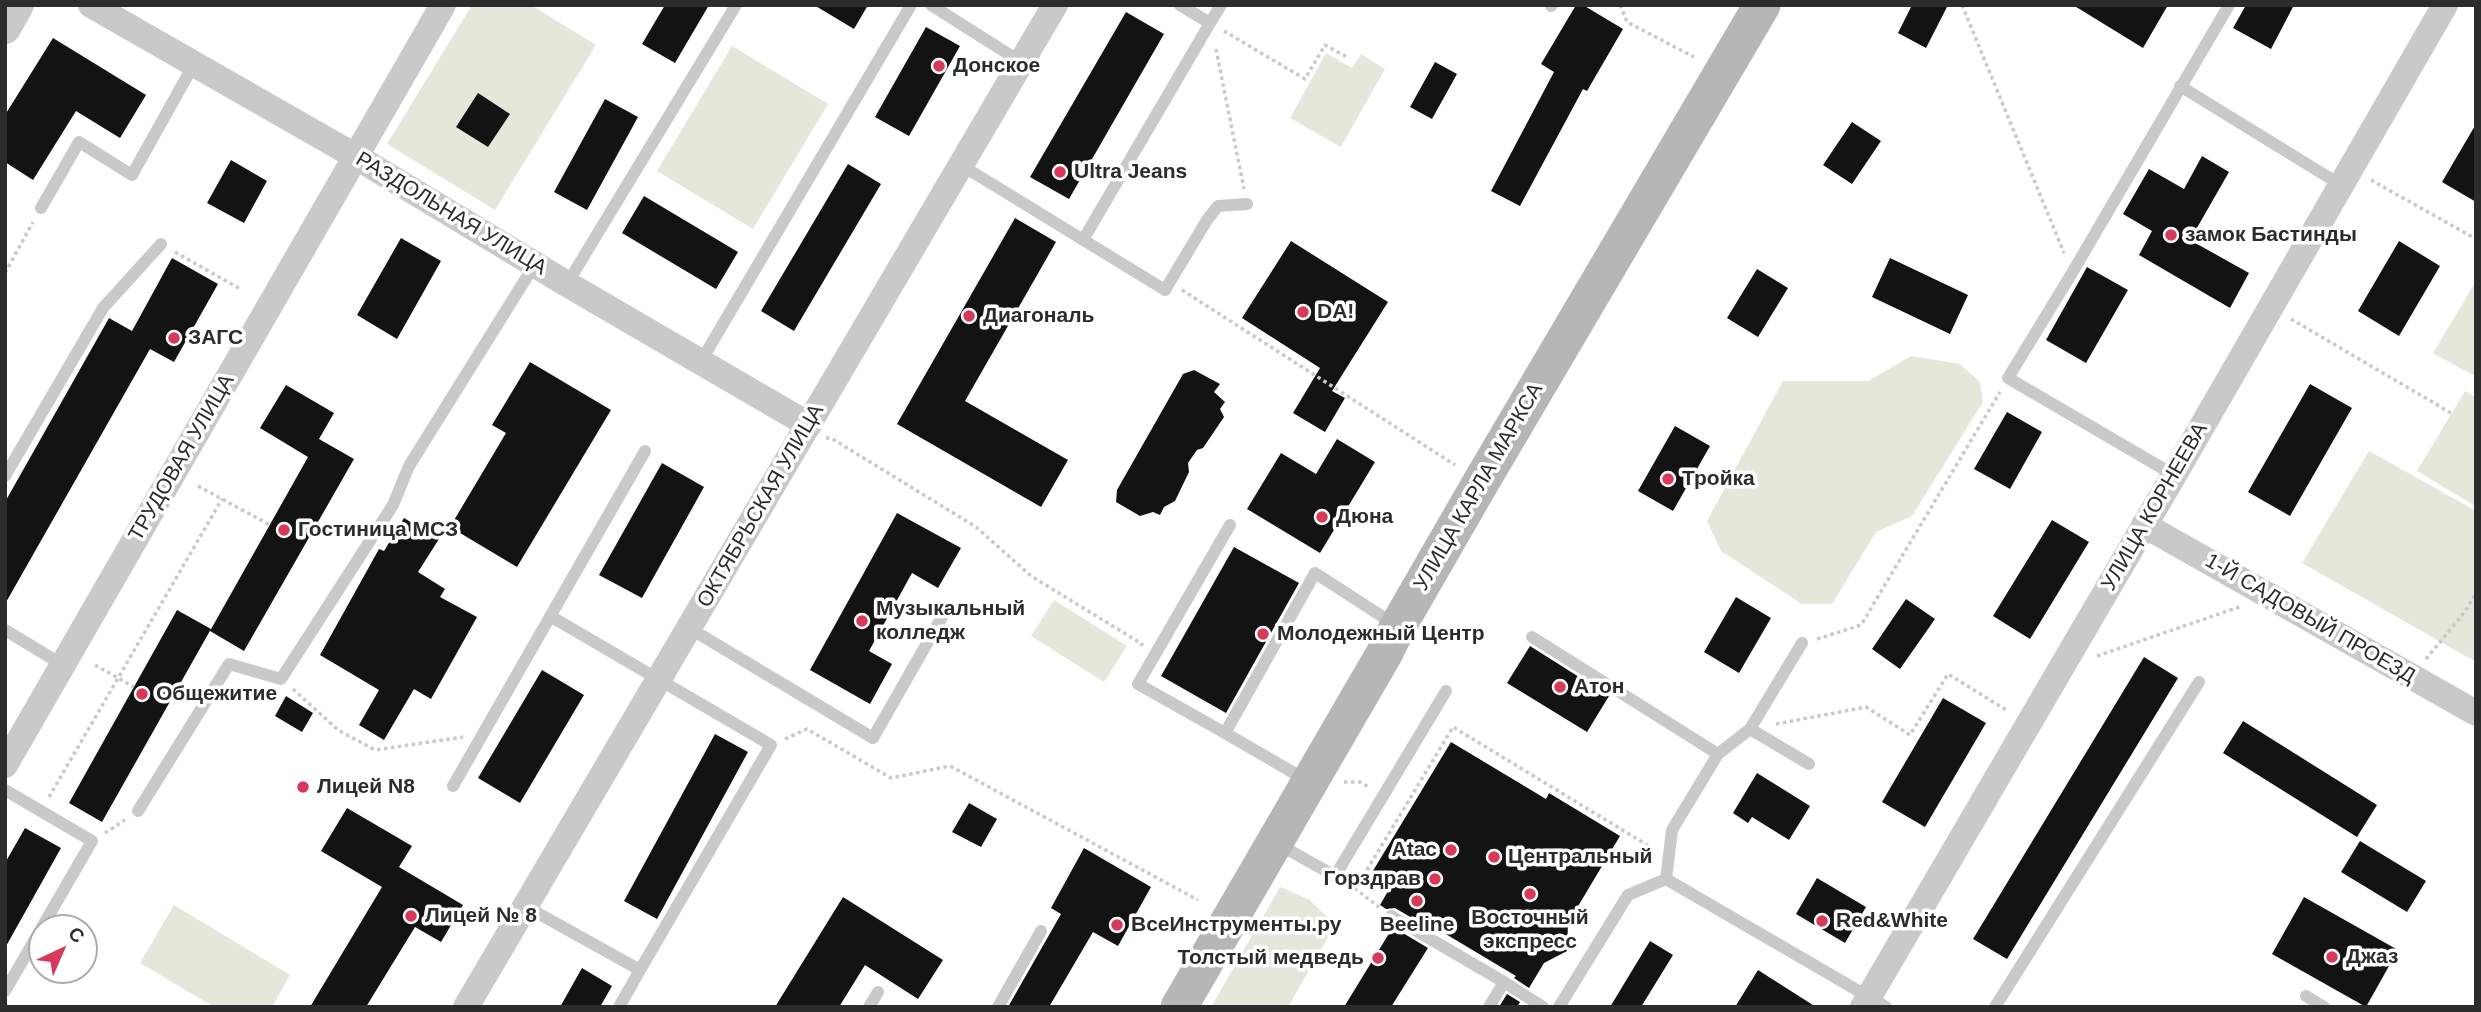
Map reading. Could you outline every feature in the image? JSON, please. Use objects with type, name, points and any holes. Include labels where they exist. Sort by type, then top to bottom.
[{"type":"main road","name":"УЛИЦА КАРЛА МАРКСА","points":[[1179,1007],[1398,626],[1762,5]]},
{"type":"street","points":[[5,28],[18,5]]},
{"type":"street","name":"РАЗДОЛЬНАЯ УЛИЦА","points":[[91,5],[355,156],[700,363],[805,432]]},
{"type":"street","name":"ТРУДОВАЯ УЛИЦА","points":[[5,765],[443,5]]},
{"type":"street","name":"ОКТЯБРЬСКАЯ УЛИЦА","points":[[466,1007],[1055,5]]},
{"type":"street","name":"УЛИЦА КОРНЕЕВА","points":[[1873,1003],[2061,668],[2445,5]]},
{"type":"street","name":"1-Й САДОВЫЙ ПРОЕЗД","points":[[2144,525],[2476,713]]},
{"type":"lane","points":[[567,284],[736,5]]},
{"type":"lane","points":[[700,363],[911,5]]},
{"type":"lane","points":[[931,5],[1021,62]]},
{"type":"lane","points":[[1180,5],[1210,23]]},
{"type":"lane","points":[[1083,240],[1221,5]]},
{"type":"lane","points":[[2174,475],[2008,378],[2229,5]]},
{"type":"lane","points":[[41,208],[79,142],[132,175],[194,64]]},
{"type":"lane","points":[[2180,86],[2341,185]]},
{"type":"lane","points":[[961,165],[1165,290],[1218,206],[1247,204]]},
{"type":"lane","points":[[5,476],[103,308],[161,244]]},
{"type":"lane","points":[[138,811],[229,664],[281,679],[393,505],[409,466],[535,264]]},
{"type":"lane","points":[[453,786],[645,451]]},
{"type":"lane","points":[[1230,525],[1138,684],[1310,782]]},
{"type":"lane","points":[[1225,733],[1315,573],[1398,626]]},
{"type":"lane","points":[[550,617],[771,745],[619,1007]]},
{"type":"lane","points":[[689,628],[873,738],[942,617]]},
{"type":"lane","points":[[5,630],[63,664]]},
{"type":"lane","points":[[1532,637],[1718,754]]},
{"type":"lane","points":[[1666,879],[1672,830],[1718,754],[1750,729],[1802,643]]},
{"type":"lane","points":[[1995,1007],[2199,682]]},
{"type":"lane","points":[[1275,842],[1335,876],[1446,691]]},
{"type":"lane","points":[[1750,729],[1809,764]]},
{"type":"lane","points":[[5,790],[92,841],[5,991]]},
{"type":"lane","points":[[1666,879],[1873,1003]]},
{"type":"lane","points":[[1559,1007],[1628,895],[1666,879]]},
{"type":"lane","points":[[525,906],[640,970]]},
{"type":"lane","points":[[1391,916],[1544,1007]]},
{"type":"lane","points":[[998,1007],[1041,931]]},
{"type":"lane","points":[[1489,1007],[1504,982]]},
{"type":"lane","points":[[869,1007],[878,992]]},
{"type":"lane","points":[[2306,996],[2324,1007]]},
{"type":"path","points":[[1620,5],[1627,22],[1695,57]]},
{"type":"path","points":[[1962,5],[2072,273]]},
{"type":"path","points":[[1210,23],[1306,79],[1325,45],[1347,57]]},
{"type":"path","points":[[1210,23],[1247,204]]},
{"type":"path","points":[[2371,180],[2476,239]]},
{"type":"path","points":[[5,273],[41,208]]},
{"type":"path","points":[[161,244],[242,290]]},
{"type":"path","points":[[1169,281],[1455,464]]},
{"type":"path","points":[[2289,318],[2451,413]]},
{"type":"path","points":[[1802,643],[1861,625],[2008,378]]},
{"type":"path","points":[[805,432],[831,438],[976,527],[1031,576],[1142,644],[1136,654]]},
{"type":"path","points":[[198,486],[270,525]]},
{"type":"path","points":[[41,811],[222,499]]},
{"type":"path","points":[[2411,677],[2464,613],[2476,593]]},
{"type":"path","points":[[2061,668],[2271,597]]},
{"type":"path","points":[[95,665],[134,687]]},
{"type":"path","points":[[1750,729],[1866,707],[1910,735],[1948,674],[2016,715]]},
{"type":"path","points":[[281,679],[338,730],[375,750],[483,734]]},
{"type":"path","points":[[1356,888],[1453,727],[1670,859]]},
{"type":"path","points":[[771,745],[807,729],[891,778],[950,766],[1198,900]]},
{"type":"path","points":[[1310,782],[1360,782],[1405,807]]},
{"type":"path","points":[[92,841],[138,811]]},
{"type":"path","points":[[1335,876],[1356,888],[1391,916]]},
{"type":"shaded area","points":[[472,5],[531,5],[596,45],[495,210],[387,144]]},
{"type":"shaded area","points":[[732,46],[828,104],[753,229],[657,171]]},
{"type":"shaded area","points":[[1326,53],[1352,68],[1361,54],[1385,69],[1341,147],[1290,118]]},
{"type":"shaded area","points":[[2476,281],[2476,377],[2433,353]]},
{"type":"shaded area","points":[[1911,356],[1960,364],[1980,382],[1983,402],[1912,516],[1876,532],[1832,604],[1802,604],[1721,551],[1707,521],[1783,381],[1868,381]]},
{"type":"shaded area","points":[[2465,391],[2476,397],[2475,506],[2417,471]]},
{"type":"shaded area","points":[[2369,451],[2476,511],[2476,662],[2302,563]]},
{"type":"shaded area","points":[[1054,600],[1127,646],[1104,682],[1031,636]]},
{"type":"shaded area","points":[[1280,887],[1310,900],[1335,925],[1288,1007],[1211,1007]]},
{"type":"shaded area","points":[[174,905],[290,975],[272,1007],[214,1007],[140,963]]},
{"type":"building","points":[[665,5],[709,5],[675,63],[642,44]]},
{"type":"building","points":[[814,5],[868,5],[854,29]]},
{"type":"building","points":[[1576,5],[1583,5],[1623,29],[1587,91],[1583,89],[1520,206],[1491,191],[1554,72],[1541,64]]},
{"type":"building","points":[[1912,5],[1948,5],[1926,48],[1898,33]]},
{"type":"building","points":[[2073,5],[2168,5],[2143,48]]},
{"type":"building","points":[[2246,5],[2294,5],[2271,49],[2233,28]]},
{"type":"building","points":[[1126,12],[1164,34],[1069,199],[1030,177]]},
{"type":"building","points":[[926,27],[960,46],[909,136],[875,117]]},
{"type":"building","points":[[53,38],[146,95],[120,138],[76,111],[33,180],[5,162],[5,115]]},
{"type":"building","points":[[1435,62],[1457,74],[1432,119],[1410,107]]},
{"type":"building","points":[[478,93],[510,114],[488,147],[456,127]]},
{"type":"building","points":[[605,99],[638,117],[587,210],[554,192]]},
{"type":"building","points":[[1852,122],[1881,141],[1852,184],[1823,165]]},
{"type":"building","points":[[2476,124],[2476,202],[2442,182]]},
{"type":"building","name":"замок Бастинды","points":[[2202,156],[2229,172],[2190,240],[2249,273],[2230,308],[2139,255],[2152,231],[2123,214],[2149,169],[2184,189]]},
{"type":"building","points":[[231,160],[267,181],[244,223],[207,203]]},
{"type":"building","points":[[848,164],[881,184],[794,331],[761,311]]},
{"type":"building","points":[[644,196],[738,252],[716,289],[622,233]]},
{"type":"building","points":[[1015,218],[1056,242],[965,401],[1068,460],[1041,507],[897,424]]},
{"type":"building","points":[[401,238],[441,261],[397,339],[357,315]]},
{"type":"building","points":[[1291,241],[1388,302],[1332,391],[1345,398],[1325,432],[1293,413],[1320,368],[1242,318]]},
{"type":"building","points":[[2399,241],[2440,266],[2399,336],[2358,311]]},
{"type":"building","points":[[172,258],[218,284],[174,362],[150,349],[5,604],[5,502],[109,318],[132,331]]},
{"type":"building","points":[[1890,258],[1968,295],[1950,334],[1872,297]]},
{"type":"building","points":[[2087,267],[2128,290],[2086,363],[2046,340]]},
{"type":"building","points":[[1757,269],[1788,288],[1758,337],[1727,318]]},
{"type":"building","points":[[530,362],[611,410],[517,567],[450,527],[506,433],[492,425]]},
{"type":"building","points":[[1194,370],[1220,384],[1214,392],[1225,402],[1220,409],[1224,417],[1203,448],[1197,450],[1188,463],[1189,472],[1175,501],[1164,507],[1160,515],[1153,512],[1140,516],[1116,502],[1117,490],[1183,374]]},
{"type":"building","points":[[2310,384],[2352,408],[2290,516],[2248,492]]},
{"type":"building","points":[[286,385],[334,413],[319,439],[354,459],[244,651],[210,631],[308,457],[260,428]]},
{"type":"building","points":[[2007,412],[2042,432],[2010,489],[1974,469]]},
{"type":"building","points":[[1675,426],[1710,446],[1673,511],[1638,491]]},
{"type":"building","points":[[1337,439],[1375,462],[1320,553],[1247,509],[1281,453],[1316,474]]},
{"type":"building","points":[[662,463],[704,487],[642,598],[599,575]]},
{"type":"building","points":[[897,513],[961,548],[938,588],[912,573],[869,651],[892,664],[870,704],[810,670]]},
{"type":"building","points":[[404,518],[439,539],[418,572],[445,589],[440,597],[477,617],[431,699],[414,689],[384,740],[359,725],[379,690],[320,655],[379,549],[384,551]]},
{"type":"building","points":[[2052,520],[2089,542],[2030,639],[1993,616]]},
{"type":"building","points":[[1234,547],[1299,583],[1226,713],[1161,676]]},
{"type":"building","points":[[1736,597],[1771,618],[1739,673],[1704,652]]},
{"type":"building","points":[[1906,599],[1935,619],[1900,669],[1872,649]]},
{"type":"building","points":[[177,610],[211,629],[102,822],[69,803]]},
{"type":"building","name":"Атон","points":[[1530,646],[1609,696],[1587,732],[1507,683]]},
{"type":"building","points":[[2144,657],[2178,678],[2007,959],[1973,939]]},
{"type":"building","points":[[542,670],[584,695],[520,803],[478,778]]},
{"type":"building","points":[[286,696],[313,713],[302,732],[275,716]]},
{"type":"building","points":[[1943,698],[1986,723],[1925,827],[1882,802]]},
{"type":"building","points":[[2243,721],[2377,805],[2357,837],[2223,753]]},
{"type":"building","points":[[715,734],[748,752],[657,919],[624,901]]},
{"type":"building","name":"Центральный","points":[[1451,742],[1546,799],[1549,793],[1620,836],[1568,923],[1567,951],[1544,963],[1529,988],[1514,978],[1516,976],[1439,930],[1437,933],[1395,908],[1386,909],[1380,905],[1388,891],[1368,879]]},
{"type":"building","points":[[1757,773],[1810,806],[1789,840],[1752,817],[1748,823],[1733,813]]},
{"type":"building","points":[[969,803],[997,819],[981,847],[952,832]]},
{"type":"building","name":"Лицей № 8","points":[[347,808],[412,846],[399,867],[463,905],[441,942],[415,927],[366,1007],[310,1007],[382,887],[321,851]]},
{"type":"building","points":[[25,828],[61,848],[5,948],[5,863]]},
{"type":"building","points":[[2360,841],[2426,881],[2407,912],[2341,872]]},
{"type":"building","points":[[1084,848],[1151,887],[1118,946],[1093,932],[1049,1007],[1008,1007],[1061,914],[1051,908]]},
{"type":"building","points":[[1817,878],[1866,907],[1845,943],[1796,914]]},
{"type":"building","points":[[843,897],[943,960],[918,999],[865,965],[839,1007],[775,1007]]},
{"type":"building","points":[[2304,897],[2398,950],[2366,1007],[2272,954]]},
{"type":"building","points":[[1393,927],[1428,948],[1391,1007],[1344,1007]]},
{"type":"building","points":[[1650,941],[1673,955],[1641,1007],[1610,1007]]},
{"type":"building","points":[[582,968],[612,986],[600,1007],[560,1007]]},
{"type":"building","points":[[1758,970],[1816,1007],[1735,1007]]},
{"type":"building","points":[[1507,994],[1520,1002],[1517,1007],[1499,1007]]},
{"type":"place","name":"Донское","points":[[939,66]]},
{"type":"place","name":"Ultra Jeans","points":[[1060,172]]},
{"type":"place","name":"замок Бастинды","points":[[2171,235]]},
{"type":"place","name":"DA!","points":[[1303,312]]},
{"type":"place","name":"Диагональ","points":[[969,316]]},
{"type":"place","name":"ЗАГС","points":[[174,338]]},
{"type":"place","name":"Тройка","points":[[1668,479]]},
{"type":"place","name":"Дюна","points":[[1322,517]]},
{"type":"place","name":"Гостиница МСЗ","points":[[284,530]]},
{"type":"place","name":"Музыкальный колледж","points":[[862,621]]},
{"type":"place","name":"Молодежный Центр","points":[[1263,634]]},
{"type":"place","name":"Атон","points":[[1560,687]]},
{"type":"place","name":"Общежитие","points":[[142,694]]},
{"type":"place","name":"Лицей N8","points":[[303,787]]},
{"type":"place","name":"Atac","points":[[1451,850]]},
{"type":"place","name":"Центральный","points":[[1494,857]]},
{"type":"place","name":"Горздрав","points":[[1435,879]]},
{"type":"place","name":"Восточный экспресс","points":[[1530,894]]},
{"type":"place","name":"Beeline","points":[[1417,901]]},
{"type":"place","name":"Лицей № 8","points":[[411,916]]},
{"type":"place","name":"Red&White","points":[[1822,921]]},
{"type":"place","name":"ВсеИнструменты.ру","points":[[1117,925]]},
{"type":"place","name":"Джаз","points":[[2332,957]]},
{"type":"place","name":"Толстый медведь","points":[[1378,958]]}]
